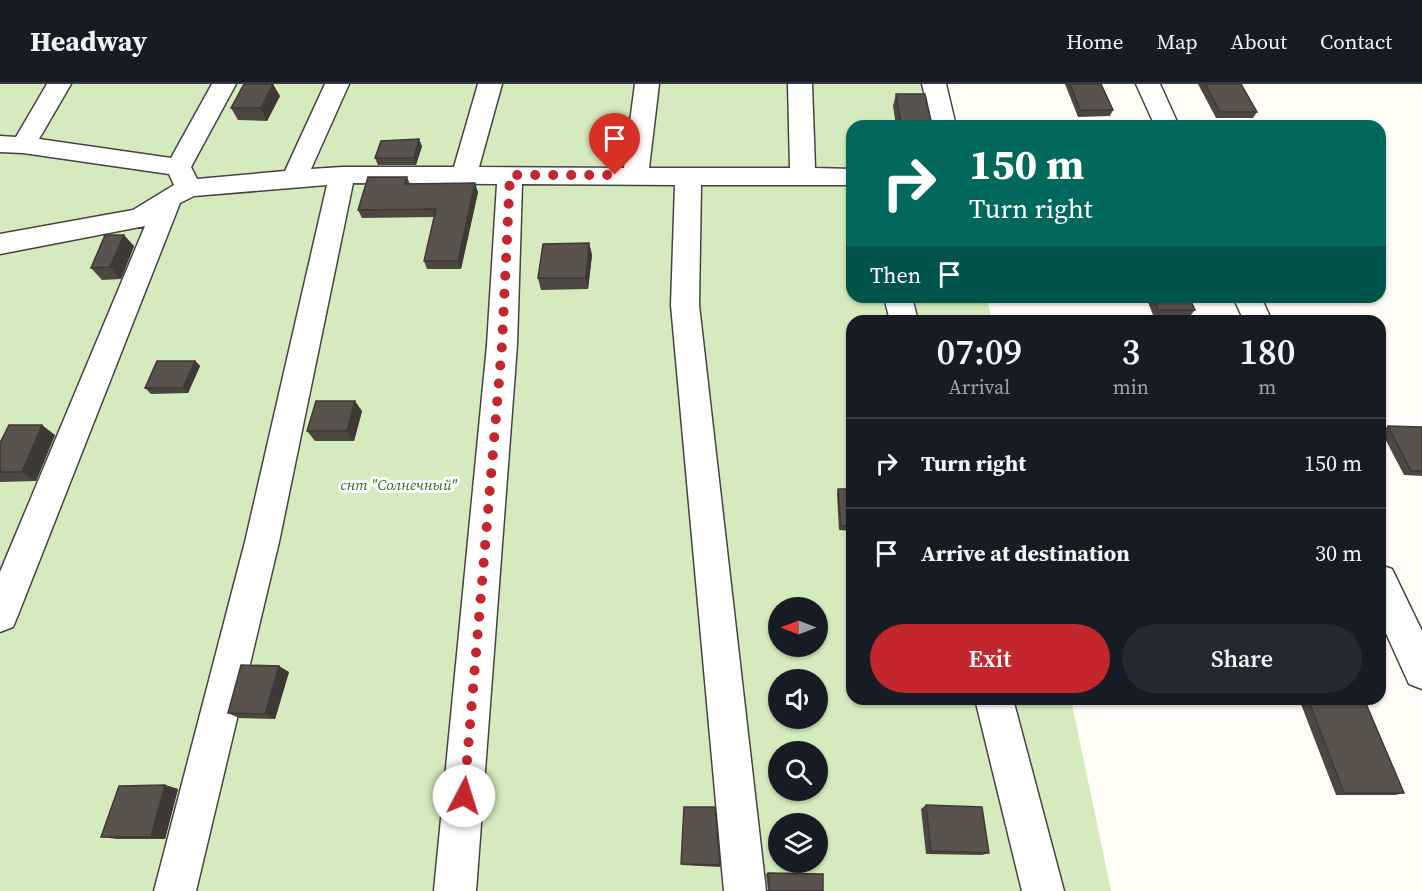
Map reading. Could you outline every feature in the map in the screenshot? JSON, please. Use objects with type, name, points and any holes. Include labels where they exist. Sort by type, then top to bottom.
[{"type":"street","points":[[59,84],[11,144],[178,184],[342,175],[846,177]]},
{"type":"street","points":[[0,615],[178,184],[224,84]]},
{"type":"street","points":[[295,177],[337,84]]},
{"type":"street","points":[[464,175],[490,84]]},
{"type":"street","points":[[636,175],[647,84]]},
{"type":"street","points":[[800,84],[803,176]]},
{"type":"street","points":[[934,84],[943,120]]},
{"type":"street","points":[[1148,84],[1164,120]]},
{"type":"street","points":[[175,891],[262,542],[342,175]]},
{"type":"street","points":[[455,891],[501,357],[510,175]]},
{"type":"street","points":[[688,176],[685,305],[745,891]]},
{"type":"street","points":[[0,244],[140,218],[178,184]]},
{"type":"street","points":[[1386,594],[1422,671]]},
{"type":"street","points":[[996,705],[1043,891]]},
{"type":"green space","name":"снт \"Солнечный\"","points":[[0,84],[938,84],[947,120],[846,120],[846,303],[988,303],[991,315],[846,315],[846,705],[1072,705],[1111,891],[0,891]]},
{"type":"building","points":[[244,84],[273,84],[261,108],[231,108]]},
{"type":"building","points":[[1070,84],[1101,84],[1113,110],[1080,110]]},
{"type":"building","points":[[1205,84],[1241,84],[1257,112],[1220,112]]},
{"type":"building","points":[[896,94],[925,94],[931,120],[900,120]]},
{"type":"building","points":[[607,117],[625,117],[622,144],[603,144]]},
{"type":"building","points":[[419,139],[414,158],[375,158],[381,141]]},
{"type":"building","points":[[368,177],[407,177],[405,184],[475,183],[458,261],[424,261],[436,209],[358,210]]},
{"type":"building","points":[[105,235],[124,235],[110,267],[91,268]]},
{"type":"building","points":[[589,243],[586,278],[538,278],[543,244]]},
{"type":"building","points":[[1155,303],[1192,303],[1195,310],[1158,310]]},
{"type":"building","points":[[157,361],[195,361],[183,388],[145,388]]},
{"type":"building","points":[[316,401],[355,401],[347,431],[307,431]]},
{"type":"building","points":[[9,425],[42,425],[22,472],[0,472],[0,443]]},
{"type":"building","points":[[1388,426],[1422,427],[1422,471],[1411,471]]},
{"type":"building","points":[[838,489],[846,489],[846,526],[841,526]]},
{"type":"building","points":[[241,665],[279,666],[265,714],[228,713]]},
{"type":"building","points":[[1310,705],[1367,705],[1404,793],[1344,793]]},
{"type":"building","points":[[165,785],[151,837],[101,837],[119,786]]},
{"type":"building","points":[[926,805],[982,807],[989,853],[931,851]]},
{"type":"building","points":[[684,807],[715,807],[720,865],[681,864]]},
{"type":"building","points":[[768,873],[823,874],[823,891],[766,891],[770,890]]},
{"type":"route","points":[[464,796],[502,345],[510,175],[615,175]]}]
